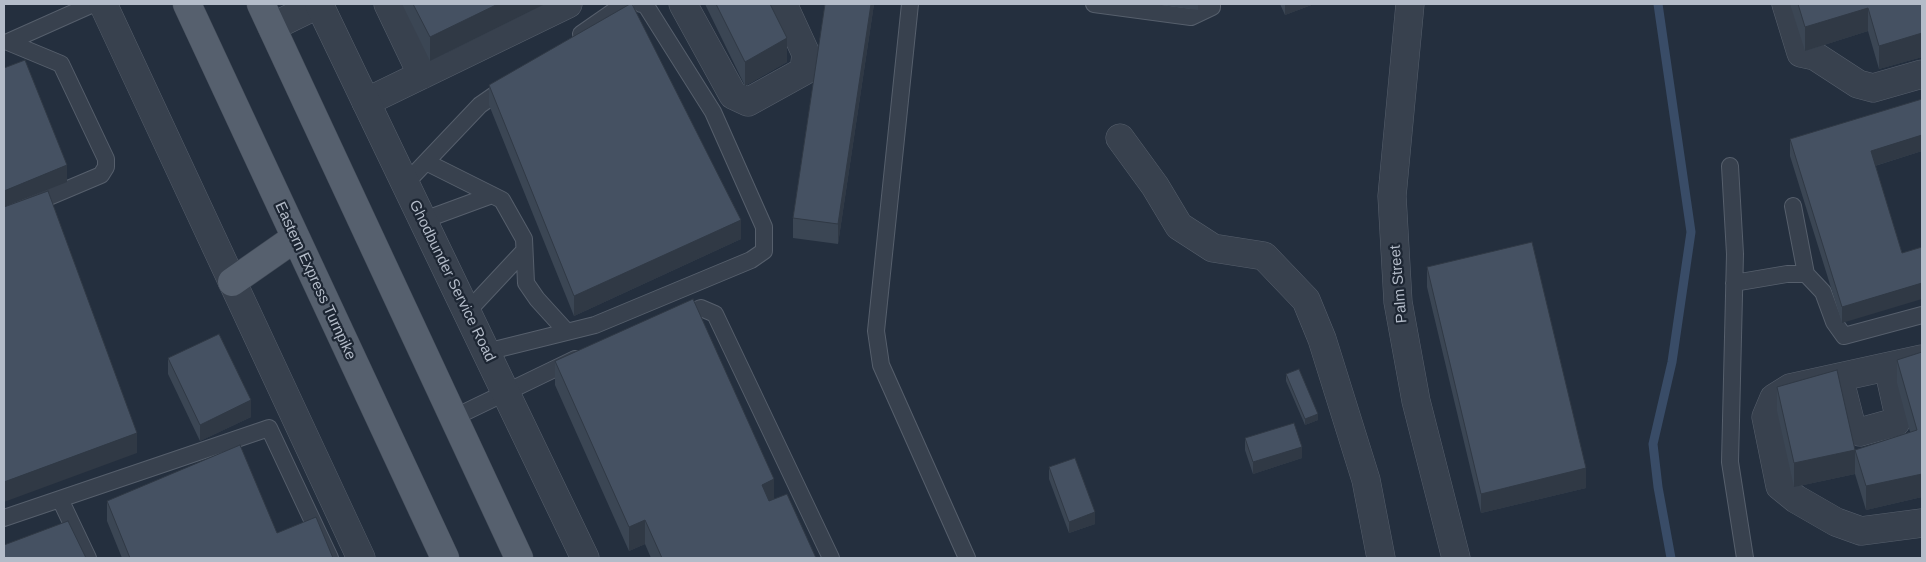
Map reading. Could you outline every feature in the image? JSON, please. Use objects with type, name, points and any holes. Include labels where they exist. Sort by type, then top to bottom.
[{"type":"main road","name":"Eastern Express Turnpike","points":[[187,4],[446,558]]},
{"type":"main road","points":[[269,12],[453,418],[519,558]]},
{"type":"main road","points":[[232,282],[295,238]]},
{"type":"street","points":[[103,4],[232,282],[356,557]]},
{"type":"street","points":[[269,12],[319,4]]},
{"type":"street","name":"Ghodbunder Service Road","points":[[319,4],[585,558]]},
{"type":"street","points":[[388,4],[422,75]]},
{"type":"street","points":[[366,102],[568,4]]},
{"type":"street","points":[[683,4],[733,95],[748,102],[804,71],[806,54],[783,4]]},
{"type":"street","name":"Palm Street","points":[[1410,4],[1392,196],[1398,302],[1416,401],[1456,558]]},
{"type":"street","points":[[1786,4],[1801,52],[1815,56],[1858,84],[1873,88],[1922,74]]},
{"type":"street","points":[[1120,138],[1155,186],[1179,226],[1214,248],[1264,256],[1306,300],[1322,339],[1366,480],[1381,558]]},
{"type":"street","points":[[1922,360],[1790,388],[1774,398],[1766,417],[1780,486],[1796,499],[1836,522],[1861,531],[1922,523]]},
{"type":"street","points":[[1840,377],[1852,428],[1860,432],[1896,422],[1899,416],[1888,367]]},
{"type":"lane","points":[[4,216],[101,175],[106,167],[106,158],[61,64],[8,42],[93,4]]},
{"type":"lane","points":[[568,43],[624,4]]},
{"type":"lane","points":[[486,352],[595,325],[752,260],[764,251],[764,227],[713,112],[645,4],[641,4]]},
{"type":"lane","points":[[910,4],[876,331],[881,365],[967,558]]},
{"type":"lane","points":[[1094,4],[1191,17],[1212,8],[1212,4]]},
{"type":"lane","points":[[406,184],[480,105],[520,77]]},
{"type":"lane","points":[[426,162],[502,200],[524,239],[526,283],[567,332]]},
{"type":"lane","points":[[1730,166],[1734,254],[1730,462],[1745,558]]},
{"type":"lane","points":[[424,220],[492,194]]},
{"type":"lane","points":[[1793,206],[1806,274],[1823,292],[1834,322],[1844,336],[1922,315]]},
{"type":"lane","points":[[467,312],[524,251]]},
{"type":"lane","points":[[1734,283],[1787,274],[1806,274]]},
{"type":"lane","points":[[665,323],[701,308],[715,314],[831,558]]},
{"type":"lane","points":[[453,418],[592,352]]},
{"type":"lane","points":[[4,518],[269,428],[330,558]]},
{"type":"lane","points":[[60,499],[88,558]]},
{"type":"building","points":[[413,4],[498,4],[430,37]]},
{"type":"building","points":[[632,4],[741,220],[574,296],[489,85]]},
{"type":"building","points":[[716,4],[770,4],[787,38],[745,62]]},
{"type":"building","points":[[825,4],[871,4],[838,224],[793,218]]},
{"type":"building","points":[[1798,4],[1922,4],[1922,33],[1879,46],[1868,8],[1805,27]]},
{"type":"building","points":[[25,60],[67,165],[4,191],[4,68]]},
{"type":"building","points":[[1922,99],[1922,135],[1871,151],[1902,253],[1922,247],[1922,283],[1842,307],[1790,139]]},
{"type":"building","points":[[48,191],[137,433],[4,482],[4,207]]},
{"type":"building","points":[[1532,242],[1586,468],[1481,494],[1427,267]]},
{"type":"building","points":[[693,299],[774,479],[762,485],[769,501],[787,494],[816,558],[662,558],[645,520],[629,527],[555,361]]},
{"type":"building","points":[[219,334],[251,400],[200,425],[168,358]]},
{"type":"building","points":[[1922,352],[1922,474],[1866,486],[1855,450],[1917,430],[1897,360]]},
{"type":"building","points":[[1299,369],[1318,414],[1305,419],[1286,374]]},
{"type":"building","points":[[1837,370],[1855,450],[1794,463],[1777,387]]},
{"type":"building","points":[[1294,423],[1302,447],[1253,462],[1245,438]]},
{"type":"building","points":[[240,445],[277,533],[316,517],[333,558],[130,558],[107,501]]},
{"type":"building","points":[[1075,458],[1095,512],[1069,522],[1049,467]]},
{"type":"building","points":[[68,521],[86,558],[4,558],[4,545]]},
{"type":"waterway","points":[[1658,4],[1691,232],[1672,362],[1653,444],[1658,487],[1671,558]]}]
